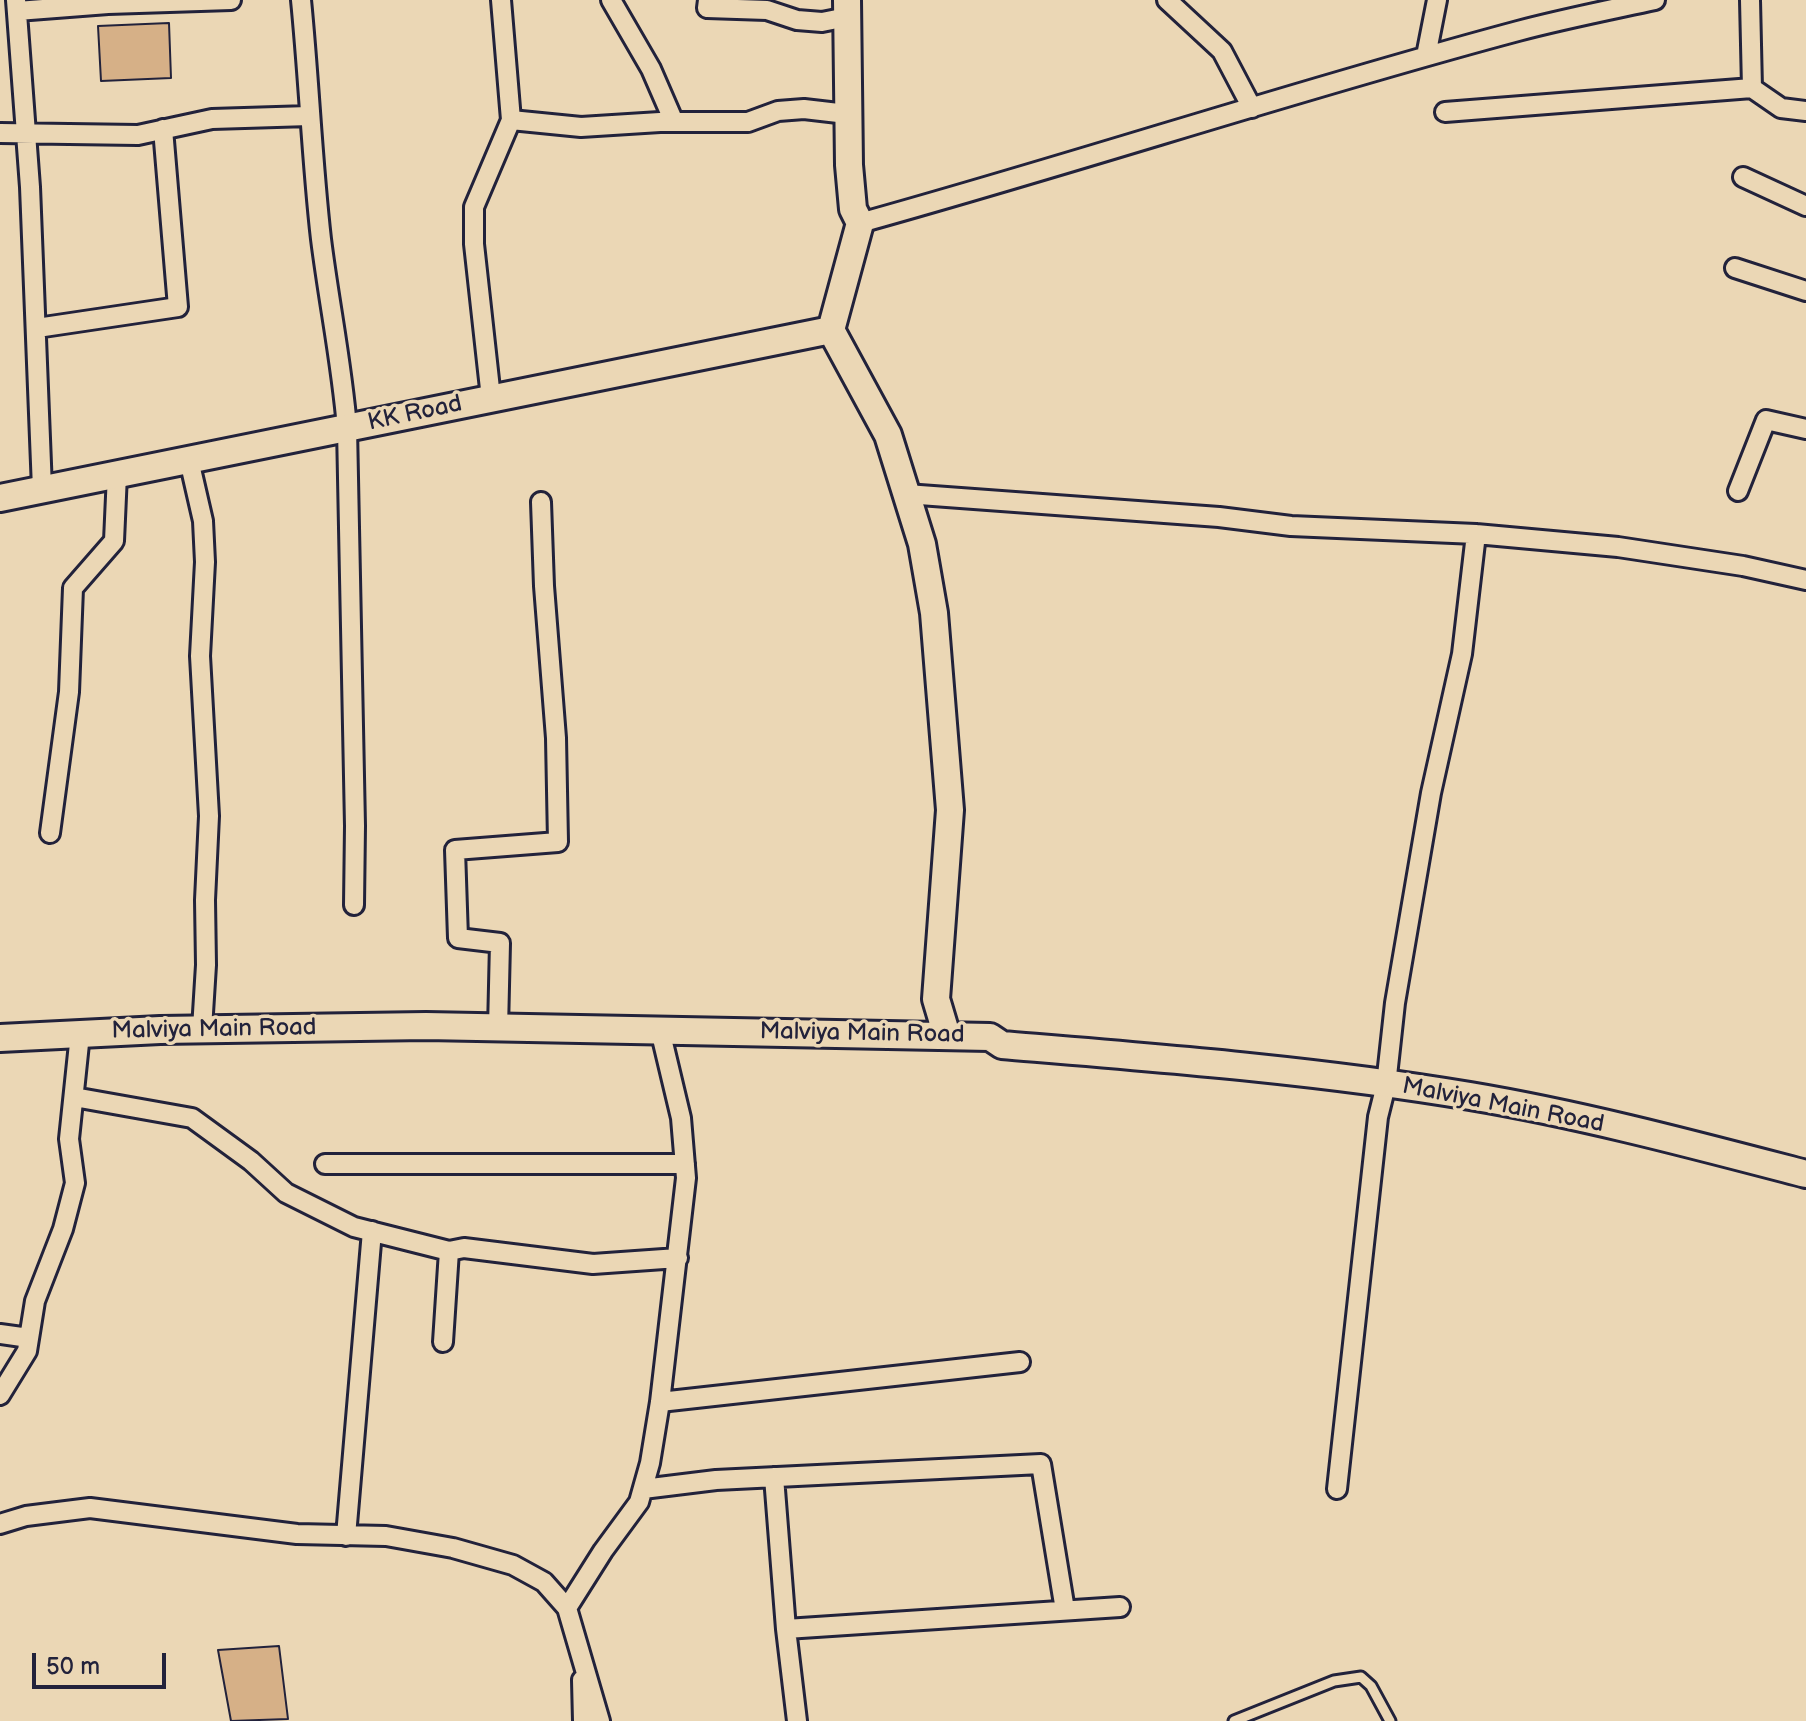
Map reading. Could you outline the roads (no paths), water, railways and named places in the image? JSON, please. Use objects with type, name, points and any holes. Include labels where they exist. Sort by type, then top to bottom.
[{"type":"street","points":[[42,489],[37,328],[17,5],[231,0]]},
{"type":"street","points":[[301,0],[322,242],[347,428],[354,905]]},
{"type":"street","points":[[491,398],[474,244],[474,207],[511,120],[501,0]]},
{"type":"street","points":[[611,0],[651,69],[674,122]]},
{"type":"street","points":[[708,0],[707,8],[767,10],[797,20],[822,22],[847,8],[847,114],[853,209],[860,223],[831,330],[888,435],[922,544],[934,613],[950,810],[936,999],[947,1036]]},
{"type":"street","points":[[1167,0],[1222,51],[1252,108]]},
{"type":"street","points":[[1426,56],[1437,0]]},
{"type":"street","points":[[860,223],[1093,157],[1426,56],[1655,0]]},
{"type":"street","points":[[1750,0],[1752,88]]},
{"type":"street","points":[[1445,112],[1752,88],[1781,108],[1806,111]]},
{"type":"street","points":[[511,120],[581,127],[748,122],[778,111],[804,109],[847,114]]},
{"type":"street","points":[[0,133],[138,135],[212,119],[309,116]]},
{"type":"street","points":[[37,328],[178,307],[163,129]]},
{"type":"street","points":[[1743,177],[1806,206]]},
{"type":"street","points":[[1735,268],[1806,291]]},
{"type":"street","name":"KK Road","points":[[0,498],[831,330]]},
{"type":"street","points":[[1738,491],[1766,420],[1806,429]]},
{"type":"street","points":[[189,460],[203,521],[205,562],[200,656],[209,816],[202,1029]]},
{"type":"street","points":[[50,833],[69,692],[73,588],[114,541],[117,474]]},
{"type":"street","points":[[906,494],[1219,517],[1291,526],[1476,534],[1618,547],[1743,566],[1806,580]]},
{"type":"street","points":[[498,1029],[500,943],[458,938],[455,850],[558,842],[556,738],[541,502]]},
{"type":"street","points":[[1337,1489],[1378,1117],[1431,793],[1462,654],[1476,534]]},
{"type":"street","name":"Malviya Main Road","points":[[0,1038],[202,1029],[426,1026],[990,1037],[1001,1029],[1118,1047],[1262,1051],[1387,1076],[1540,1096],[1677,1133]]},
{"type":"street","points":[[567,1608],[639,1502],[650,1463],[660,1402],[686,1178],[681,1118],[660,1030]]},
{"type":"street","points":[[0,1395],[27,1351],[35,1301],[63,1229],[75,1183],[69,1139],[80,1034]]},
{"type":"street","points":[[74,1097],[192,1118],[251,1161],[286,1193],[354,1227],[449,1251],[464,1248],[593,1264],[678,1258]]},
{"type":"street","points":[[1677,1133],[1806,1156]]},
{"type":"street","points":[[1677,1133],[1806,1174]]},
{"type":"street","points":[[325,1164],[685,1164]]},
{"type":"street","points":[[346,1536],[372,1231]]},
{"type":"street","points":[[443,1342],[449,1251]]},
{"type":"street","points":[[0,1334],[29,1338]]},
{"type":"street","points":[[660,1402],[1020,1362]]},
{"type":"street","points":[[643,1489],[774,1477],[1041,1464],[1065,1610]]},
{"type":"street","points":[[774,1477],[797,1721]]},
{"type":"street","points":[[1,1521],[90,1508],[297,1534],[386,1536],[453,1548],[513,1565],[544,1582],[567,1608],[600,1721]]},
{"type":"street","points":[[786,1629],[1120,1607]]},
{"type":"street","points":[[581,1649],[583,1721]]},
{"type":"lane","points":[[1234,1721],[1334,1681],[1361,1677],[1371,1686],[1390,1721]]}]
